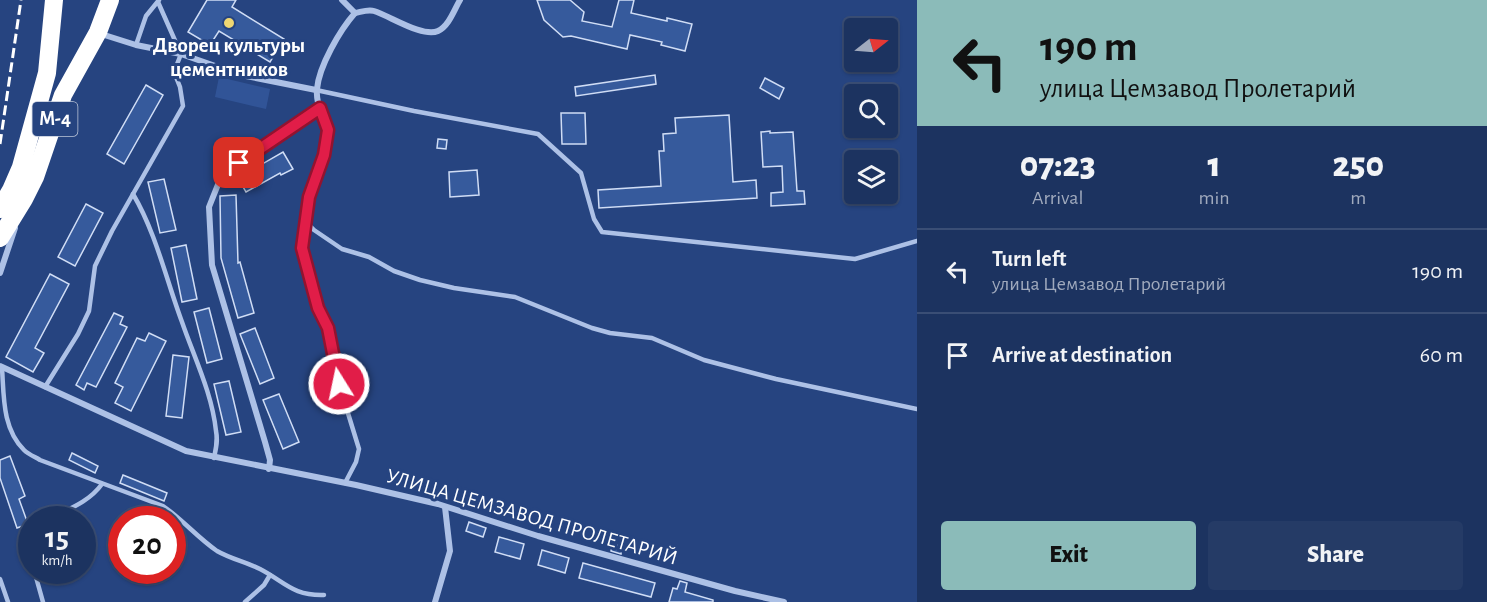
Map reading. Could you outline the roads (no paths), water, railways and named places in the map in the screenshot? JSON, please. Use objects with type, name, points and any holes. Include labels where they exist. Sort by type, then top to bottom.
[{"type":"highway","name":"М-4","points":[[0,209],[21,167],[47,73],[54,0]]},
{"type":"highway","name":"М-4","points":[[0,238],[24,199],[63,95],[98,32],[110,0]]},
{"type":"street","points":[[342,0],[355,13]]},
{"type":"street","points":[[269,469],[270,460],[265,442],[212,265],[209,207],[219,182],[239,163],[320,108],[316,90],[328,56],[345,24],[355,13],[372,10],[427,32],[437,32],[447,24],[460,0]]},
{"type":"street","points":[[98,32],[136,45],[181,54],[241,75],[316,90]]},
{"type":"street","points":[[0,273],[24,199]]},
{"type":"street","name":"УЛИЦА ЦЕМЗАВОД ПРОЛЕТАРИЙ","points":[[1,367],[186,451],[345,483],[445,507],[538,537],[735,591],[784,602]]},
{"type":"street","points":[[435,602],[450,551],[445,507]]},
{"type":"lane","points":[[45,387],[78,334],[89,311],[95,266],[183,106],[180,87],[174,72],[181,54],[159,1],[146,16],[136,45]]},
{"type":"lane","points":[[316,90],[538,134],[581,173],[594,219],[602,232],[855,259],[917,241]]},
{"type":"lane","points":[[320,108],[328,130],[324,155],[309,197],[304,220],[302,248],[318,308],[328,328],[339,384],[359,449],[356,462],[345,483]]},
{"type":"lane","points":[[133,194],[145,215],[182,324],[200,368],[216,429],[218,444],[214,458]]},
{"type":"lane","points":[[304,220],[314,230],[342,249],[369,257],[394,271],[420,280],[454,288],[515,297],[592,328],[610,333],[652,338],[704,360],[776,379],[917,409]]},
{"type":"lane","points":[[1,367],[4,409],[11,431],[24,450],[40,460],[162,506],[180,518],[215,550],[257,568],[284,586],[311,595],[324,595]]},
{"type":"lane","points":[[77,506],[95,494],[102,484]]},
{"type":"lane","points":[[245,602],[264,585],[270,575]]},
{"type":"lane","points":[[0,579],[8,602]]},
{"type":"lane","points":[[38,584],[43,602]]},
{"type":"railway","points":[[0,144],[21,0]]},
{"type":"place","name":"Дворец культуры цементников","points":[[229,23]]}]
